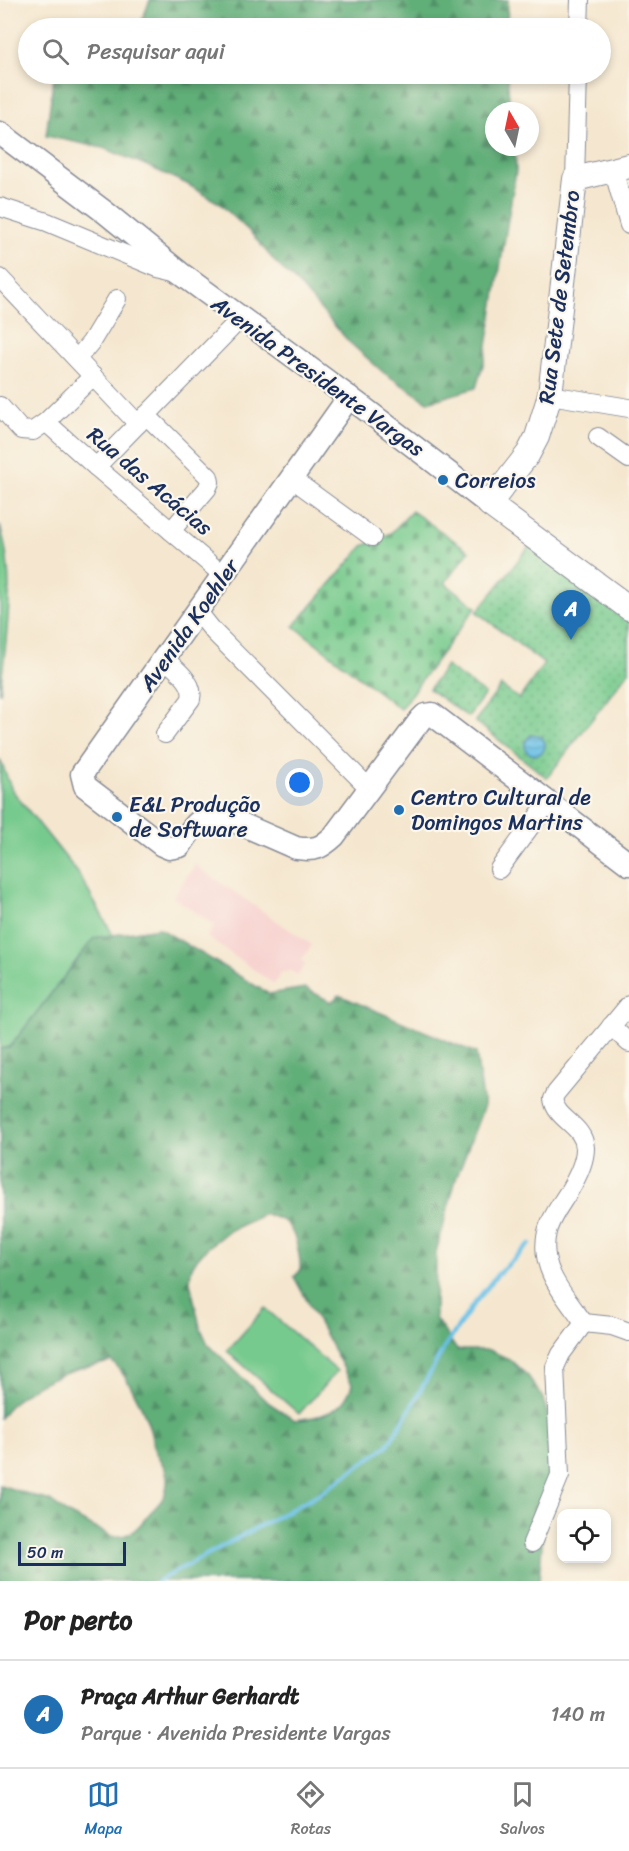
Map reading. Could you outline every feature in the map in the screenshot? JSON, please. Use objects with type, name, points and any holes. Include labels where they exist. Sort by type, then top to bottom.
[{"type":"main road","points":[[574,179],[621,168]]},
{"type":"main road","name":"Rua Sete de Setembro","points":[[489,504],[528,454],[537,436],[550,395],[574,179]]},
{"type":"main road","name":"Avenida Presidente Vargas","points":[[489,504],[626,600]]},
{"type":"street","points":[[579,18],[580,0]]},
{"type":"street","name":"Rua Sete de Setembro","points":[[574,179],[578,84]]},
{"type":"street","name":"Avenida Presidente Vargas","points":[[0,134],[106,213],[180,273],[489,504]]},
{"type":"street","points":[[621,168],[629,225]]},
{"type":"street","points":[[0,207],[47,222],[158,268],[180,273]]},
{"type":"street","points":[[0,278],[93,376],[208,477],[210,482],[207,489],[171,531]]},
{"type":"street","points":[[76,359],[92,342],[117,299]]},
{"type":"street","points":[[96,467],[241,318]]},
{"type":"street","points":[[0,406],[21,430],[33,431],[46,422],[93,376]]},
{"type":"street","points":[[550,395],[629,408]]},
{"type":"street","name":"Avenida Koehler","points":[[349,398],[291,478],[225,576],[82,774],[88,790],[162,845],[175,848],[180,846],[200,820],[216,815],[296,848],[306,850],[322,847],[334,836],[370,789]]},
{"type":"street","name":"Rua das Acácias","points":[[46,422],[225,576]]},
{"type":"street","points":[[597,437],[629,459]]},
{"type":"street","points":[[291,478],[372,537]]},
{"type":"street","points":[[198,612],[214,632],[370,789],[421,719],[429,714],[436,716],[629,864]]},
{"type":"street","points":[[165,659],[188,681],[192,694],[191,699],[165,734]]},
{"type":"street","points":[[499,869],[549,801]]},
{"type":"street","points":[[629,1005],[553,1099],[557,1111],[578,1130],[583,1138],[585,1152],[582,1166],[547,1230],[545,1257],[556,1285],[584,1323],[612,1326],[629,1332]]},
{"type":"street","points":[[611,1026],[629,1043]]},
{"type":"street","points":[[532,1543],[560,1475],[555,1367],[561,1354],[584,1323]]},
{"type":"shaded area","points":[[195,865],[312,945],[301,960],[306,964],[298,975],[289,970],[286,973],[283,971],[274,984],[207,937],[215,925],[173,897]]},
{"type":"green space","points":[[150,0],[508,0],[507,18],[143,18]]},
{"type":"green space","points":[[53,84],[508,84],[509,102],[485,102],[485,156],[515,156],[516,171],[485,358],[476,388],[428,402],[384,373],[349,342],[250,232],[219,203],[187,184],[103,148],[46,136]]},
{"type":"green space","points":[[412,511],[469,551],[445,583],[476,607],[400,709],[294,626],[363,546],[391,533]]},
{"type":"green space","points":[[0,525],[8,567],[9,609],[0,694]]},
{"type":"green space","points":[[532,543],[629,617],[629,671],[547,778],[475,721],[501,686],[519,699],[544,664],[477,612]]},
{"type":"green space","points":[[446,666],[485,694],[468,717],[429,689]]},
{"type":"green space","points":[[0,759],[12,790],[78,873],[113,935],[94,938],[10,1047],[0,1049]]},
{"type":"green space","points":[[159,928],[269,994],[305,988],[331,1002],[339,995],[476,1053],[484,1106],[456,1179],[436,1252],[435,1318],[457,1350],[489,1350],[509,1359],[528,1376],[542,1396],[558,1447],[543,1533],[539,1581],[0,1581],[0,1485],[50,1501],[68,1514],[111,1536],[126,1535],[138,1527],[163,1498],[166,1490],[166,1471],[153,1447],[145,1415],[130,1384],[111,1361],[75,1370],[40,1384],[13,1402],[0,1418],[0,1049],[10,1047],[94,938]],"holes":[[[264,1214],[285,1222],[293,1233],[300,1266],[300,1271],[294,1277],[352,1384],[343,1401],[330,1412],[322,1415],[295,1420],[266,1401],[208,1344],[200,1327],[190,1282],[191,1269],[205,1250],[227,1232]]]},
{"type":"green space","points":[[265,1308],[337,1371],[299,1414],[227,1351]]},
{"type":"water","points":[[535,735],[542,738],[545,745],[542,752],[535,755],[528,752],[525,745],[528,738]]},
{"type":"waterway","points":[[158,1581],[319,1494],[387,1446],[444,1348],[473,1305],[497,1275],[530,1244]]},
{"type":"place","name":"Correios","points":[[443,480]]},
{"type":"place","name":"Praça Arthur Gerhardt","points":[[571,640]]},
{"type":"place","name":"Centro Cultural de Domingos Martins","points":[[399,810]]},
{"type":"place","name":"E&L Produção de Software","points":[[117,817]]}]
